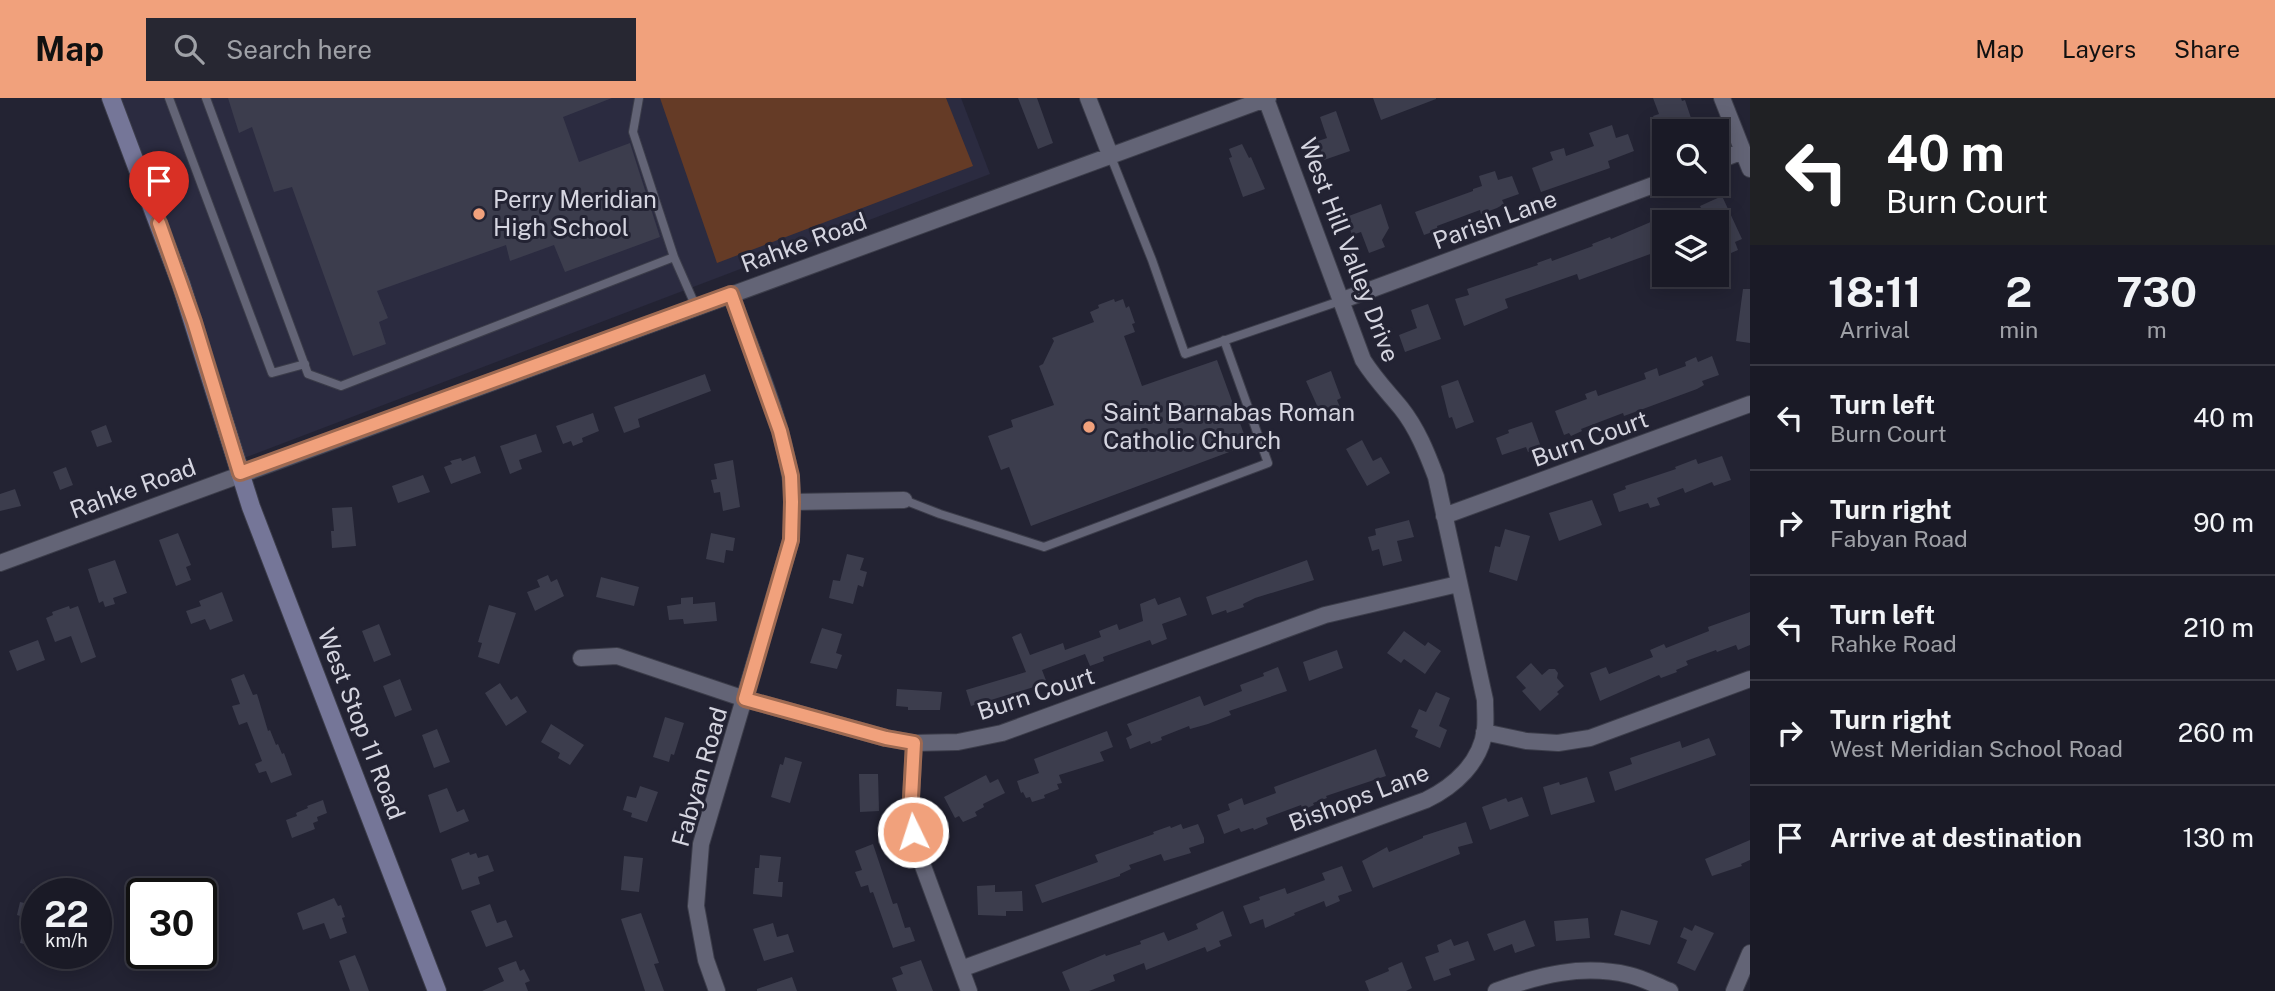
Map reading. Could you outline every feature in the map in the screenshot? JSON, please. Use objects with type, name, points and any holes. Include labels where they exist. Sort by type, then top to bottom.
[{"type":"main road","name":"West Stop 11 Road","points":[[111,98],[180,284],[251,507],[438,991]]},
{"type":"street","points":[[1088,98],[1111,157]]},
{"type":"street","name":"Rahke Road","points":[[0,563],[1267,98]]},
{"type":"street","name":"West Hill Valley Drive","points":[[1267,98],[1340,301],[1369,370],[1402,409],[1425,447],[1436,477],[1485,701],[1484,732]]},
{"type":"street","points":[[1722,98],[1750,169]]},
{"type":"street","points":[[1729,156],[1743,151]]},
{"type":"street","name":"Parish Lane","points":[[1340,301],[1652,185]]},
{"type":"street","name":"Fabyan Road","points":[[718,991],[706,960],[696,906],[701,844],[791,540],[792,502],[791,476],[780,431],[731,294]]},
{"type":"street","name":"Burn Court","points":[[1444,516],[1750,404]]},
{"type":"street","points":[[792,502],[904,500]]},
{"type":"street","name":"Burn Court","points":[[582,658],[617,656],[745,699],[886,738],[914,743],[958,742],[1002,733],[1325,615],[1458,584]]},
{"type":"street","points":[[1484,732],[1526,741],[1558,743],[1590,738],[1750,679]]},
{"type":"street","name":"Bishops Lane","points":[[961,969],[1426,800],[1443,792],[1463,776],[1476,755],[1484,732]]},
{"type":"street","points":[[914,743],[910,816],[916,847],[969,991]]},
{"type":"street","points":[[1734,991],[1750,953]]},
{"type":"street","points":[[1496,991],[1530,978],[1567,970],[1594,969],[1631,975],[1670,991]]},
{"type":"lane","points":[[169,98],[272,373],[305,364]]},
{"type":"lane","points":[[206,98],[308,373],[341,386],[674,257]]},
{"type":"lane","points":[[639,98],[633,132],[674,257],[696,307]]},
{"type":"lane","points":[[1111,157],[1152,260],[1185,354],[1340,301]]},
{"type":"lane","points":[[904,500],[1044,547],[1268,463],[1224,340]]},
{"type":"shaded area","name":"Perry Meridian High School","points":[[115,98],[961,98],[990,174],[244,458]]},
{"type":"shaded area","points":[[660,98],[946,98],[973,166],[717,263]]},
{"type":"building","name":"Perry Meridian High School","points":[[228,98],[612,98],[563,117],[579,162],[630,143],[660,237],[565,272],[554,245],[510,261],[506,245],[377,291],[388,318],[379,322],[386,344],[353,356],[292,187],[274,192],[252,127],[239,133]]},
{"type":"building","points":[[1018,98],[1037,98],[1053,143],[1038,149]]},
{"type":"building","points":[[1373,98],[1436,98],[1436,99],[1381,120]]},
{"type":"building","points":[[1653,98],[1681,98],[1682,101],[1685,100],[1691,118],[1654,119],[1653,116],[1659,114]]},
{"type":"building","points":[[1336,111],[1350,151],[1324,160],[1318,141],[1327,138],[1320,117]]},
{"type":"building","points":[[1612,125],[1616,138],[1628,134],[1634,151],[1608,161],[1610,168],[1541,192],[1532,168],[1553,160],[1550,152],[1564,148],[1566,156],[1594,146],[1589,133]]},
{"type":"building","points":[[1242,144],[1265,189],[1243,197],[1229,158],[1232,157],[1229,149]]},
{"type":"building","points":[[1495,171],[1498,180],[1512,176],[1519,194],[1502,200],[1504,204],[1497,208],[1481,214],[1480,210],[1437,226],[1438,230],[1424,235],[1415,212],[1473,191],[1482,186],[1479,176]]},
{"type":"building","points":[[1722,196],[1729,210],[1702,210],[1700,206]]},
{"type":"building","points":[[1381,204],[1389,228],[1382,240],[1385,247],[1369,253],[1361,232],[1352,235],[1346,217]]},
{"type":"building","points":[[1729,211],[1742,239],[1735,242],[1738,250],[1729,254]]},
{"type":"building","points":[[1652,221],[1652,253],[1579,280],[1577,274],[1505,299],[1508,308],[1464,326],[1455,299],[1469,295],[1467,289],[1551,258],[1552,261],[1610,237],[1611,239]]},
{"type":"building","points":[[1743,289],[1750,289],[1750,343],[1736,341]]},
{"type":"building","points":[[1114,299],[1115,302],[1123,299],[1126,308],[1129,306],[1135,323],[1132,324],[1135,332],[1124,336],[1142,386],[1217,360],[1248,445],[1031,526],[1009,467],[1001,470],[988,436],[1013,427],[1011,420],[1054,405],[1039,366],[1043,364],[1054,341],[1052,338],[1094,322],[1090,312],[1099,308],[1098,305]]},
{"type":"building","points":[[1428,304],[1441,339],[1405,352],[1399,335],[1417,328],[1411,310]]},
{"type":"building","points":[[1712,356],[1719,375],[1702,381],[1704,385],[1697,389],[1624,416],[1623,413],[1581,429],[1582,431],[1571,436],[1569,433],[1564,435],[1555,411],[1587,399],[1585,394],[1596,390],[1598,396],[1646,379],[1644,373],[1657,368],[1659,376],[1686,366],[1685,362],[1696,357],[1698,362]]},
{"type":"building","points":[[1331,371],[1341,398],[1337,400],[1343,414],[1324,421],[1306,381]]},
{"type":"building","points":[[705,374],[711,391],[638,419],[640,427],[624,433],[614,407]]},
{"type":"building","points":[[1458,380],[1474,422],[1456,429],[1452,417],[1449,418],[1441,386]]},
{"type":"building","points":[[593,413],[599,431],[582,438],[583,442],[573,446],[571,441],[563,444],[556,426]]},
{"type":"building","points":[[1532,422],[1541,447],[1528,452],[1526,447],[1502,455],[1496,438],[1509,433],[1508,430]]},
{"type":"building","points":[[106,425],[112,442],[97,447],[91,431]]},
{"type":"building","points":[[536,434],[542,452],[519,460],[522,469],[510,474],[500,446]]},
{"type":"building","points":[[1362,440],[1373,461],[1381,457],[1390,473],[1367,486],[1346,449]]},
{"type":"building","points":[[475,456],[481,473],[451,484],[444,467],[452,464],[450,461],[461,458],[462,461]]},
{"type":"building","points":[[1722,456],[1731,480],[1714,486],[1712,482],[1685,493],[1683,488],[1657,498],[1660,505],[1650,508],[1648,503],[1619,512],[1613,494],[1626,489],[1625,486],[1676,469],[1675,467],[1696,459],[1698,464]]},
{"type":"building","points":[[733,460],[740,507],[723,511],[720,492],[714,493],[711,480],[717,479],[714,464]]},
{"type":"building","points":[[66,467],[73,485],[60,490],[53,472]]},
{"type":"building","points":[[423,475],[430,492],[398,503],[392,486]]},
{"type":"building","points":[[15,489],[21,506],[0,511],[0,494]]},
{"type":"building","points":[[1592,500],[1602,525],[1559,541],[1549,513]]},
{"type":"building","points":[[352,507],[356,546],[332,548],[332,508]]},
{"type":"building","points":[[1409,520],[1414,537],[1397,541],[1402,561],[1383,566],[1379,549],[1372,551],[1368,537],[1376,535],[1375,529]]},
{"type":"building","points":[[1505,529],[1530,536],[1517,581],[1489,572],[1495,546],[1500,547]]},
{"type":"building","points":[[178,533],[191,565],[186,567],[191,580],[176,586],[159,540]]},
{"type":"building","points":[[711,533],[735,538],[733,551],[726,550],[724,563],[706,559]]},
{"type":"building","points":[[847,554],[864,558],[860,570],[867,572],[863,587],[858,585],[853,604],[829,598],[833,580],[840,581]]},
{"type":"building","points":[[115,560],[127,593],[113,598],[115,604],[105,607],[103,601],[99,603],[88,569]]},
{"type":"building","points":[[1307,560],[1314,580],[1255,598],[1243,604],[1244,607],[1227,613],[1226,610],[1212,615],[1206,597]]},
{"type":"building","points":[[548,575],[551,582],[557,579],[564,596],[535,611],[527,592],[540,587],[537,580]]},
{"type":"building","points":[[601,577],[639,587],[634,606],[596,597]]},
{"type":"building","points":[[222,592],[233,621],[210,630],[205,619],[191,624],[186,611],[201,606],[199,601]]},
{"type":"building","points":[[693,597],[693,604],[715,602],[717,621],[684,624],[683,619],[669,620],[667,606],[681,604],[681,598]]},
{"type":"building","points":[[1180,597],[1187,615],[1162,624],[1167,639],[1152,645],[1150,640],[1103,657],[1104,661],[1090,666],[1085,654],[1042,670],[1047,683],[971,706],[966,690],[1026,672],[1012,637],[1021,633],[1030,655],[1063,643],[1065,650],[1101,637],[1099,631],[1117,624],[1119,630],[1143,621],[1140,604],[1155,598],[1158,605]]},
{"type":"building","points":[[489,605],[516,613],[499,664],[478,657],[482,643],[478,642]]},
{"type":"building","points":[[69,606],[70,609],[78,606],[96,657],[81,663],[71,636],[55,642],[46,618],[53,615],[52,612]]},
{"type":"building","points":[[1750,612],[1750,645],[1738,650],[1736,645],[1717,652],[1716,650],[1686,661],[1688,665],[1676,670],[1677,672],[1661,678],[1659,675],[1600,701],[1590,673],[1606,667],[1609,674],[1653,657],[1650,650],[1664,644],[1666,648],[1709,631],[1708,627]]},
{"type":"building","points":[[379,624],[391,655],[374,662],[362,631]]},
{"type":"building","points":[[822,628],[842,634],[836,653],[842,655],[837,669],[810,663]]},
{"type":"building","points":[[1404,631],[1425,646],[1428,642],[1441,651],[1425,674],[1404,659],[1401,663],[1387,653]]},
{"type":"building","points":[[38,640],[45,660],[17,671],[9,651]]},
{"type":"building","points":[[1337,650],[1343,668],[1309,681],[1303,662]]},
{"type":"building","points":[[1531,663],[1542,675],[1549,669],[1555,669],[1557,678],[1564,686],[1540,711],[1522,691],[1526,688],[1516,677]]},
{"type":"building","points":[[1278,667],[1287,691],[1229,711],[1231,715],[1208,724],[1190,729],[1189,726],[1161,737],[1162,740],[1151,744],[1150,741],[1130,749],[1126,738],[1132,735],[1127,724],[1200,696],[1204,706],[1242,691],[1240,685],[1264,676],[1263,673]]},
{"type":"building","points":[[244,674],[253,695],[257,694],[268,731],[270,730],[282,754],[284,753],[292,775],[271,783],[266,771],[259,773],[255,764],[262,761],[247,722],[239,725],[232,706],[240,704],[231,679]]},
{"type":"building","points":[[400,679],[412,710],[395,717],[383,686]]},
{"type":"building","points":[[500,683],[511,700],[517,696],[527,712],[506,726],[485,693]]},
{"type":"building","points":[[897,689],[942,692],[940,710],[908,710],[908,707],[896,706]]},
{"type":"building","points":[[1436,692],[1450,698],[1439,726],[1447,730],[1440,748],[1415,737],[1418,730],[1411,727],[1419,709],[1426,712]]},
{"type":"building","points":[[665,717],[684,723],[674,755],[671,754],[669,762],[653,757]]},
{"type":"building","points":[[551,724],[584,745],[570,765],[558,758],[560,753],[541,742]]},
{"type":"building","points":[[437,729],[450,762],[434,768],[422,735]]},
{"type":"building","points":[[1107,731],[1113,747],[1100,752],[1104,761],[1059,775],[1062,783],[1057,784],[1059,789],[1044,795],[1045,798],[1032,802],[1030,797],[1026,798],[1023,792],[1021,793],[1017,781],[1039,773],[1034,759]]},
{"type":"building","points":[[1709,738],[1716,755],[1615,791],[1609,772],[1632,764],[1630,758],[1680,741],[1682,748]]},
{"type":"building","points":[[1376,749],[1386,776],[1326,796],[1327,798],[1303,810],[1301,805],[1266,818],[1268,824],[1254,830],[1253,828],[1241,832],[1239,828],[1224,834],[1217,815],[1230,810],[1228,804],[1242,798],[1244,805],[1276,793],[1274,787]]},
{"type":"building","points":[[785,757],[802,762],[790,803],[771,797],[780,764],[783,765]]},
{"type":"building","points":[[859,774],[878,774],[879,811],[860,812]]},
{"type":"building","points":[[986,775],[990,783],[998,779],[1005,793],[983,804],[984,807],[975,812],[977,816],[963,822],[959,816],[955,818],[944,797]]},
{"type":"building","points":[[1587,777],[1595,802],[1551,815],[1543,787]]},
{"type":"building","points":[[640,786],[658,792],[647,822],[631,817],[632,813],[623,810],[627,796],[636,798]]},
{"type":"building","points":[[447,788],[457,812],[464,809],[469,821],[440,833],[428,795]]},
{"type":"building","points":[[1522,797],[1529,816],[1490,830],[1482,807],[1506,798],[1508,802]]},
{"type":"building","points":[[323,800],[327,813],[317,817],[318,821],[313,823],[315,829],[292,838],[286,820],[297,816],[296,813],[308,808],[307,806]]},
{"type":"building","points":[[1466,822],[1473,843],[1458,847],[1460,854],[1373,888],[1362,861],[1387,847],[1389,852],[1423,836]]},
{"type":"building","points":[[1181,824],[1183,829],[1198,824],[1204,838],[1204,843],[1189,848],[1191,853],[1164,861],[1161,854],[1129,865],[1131,869],[1120,876],[1042,903],[1035,885],[1098,862],[1095,855]]},
{"type":"building","points":[[1750,840],[1750,860],[1741,864],[1742,866],[1712,876],[1705,859]]},
{"type":"building","points":[[873,844],[893,904],[897,903],[905,928],[910,927],[915,941],[893,948],[873,892],[870,893],[868,885],[861,887],[855,872],[862,870],[855,851]]},
{"type":"building","points":[[469,852],[470,855],[476,853],[478,858],[488,855],[494,871],[478,877],[480,884],[462,890],[451,859]]},
{"type":"building","points":[[760,855],[781,857],[778,882],[783,882],[782,897],[753,894],[755,868],[759,868]]},
{"type":"building","points":[[624,856],[643,858],[639,892],[621,890]]},
{"type":"building","points":[[1342,866],[1352,891],[1338,896],[1340,901],[1326,907],[1324,901],[1265,928],[1263,919],[1250,924],[1243,906],[1285,888],[1287,894],[1325,880],[1322,873]]},
{"type":"building","points":[[995,885],[995,892],[1022,891],[1023,911],[1006,911],[1006,916],[978,915],[977,886]]},
{"type":"building","points":[[334,898],[338,906],[341,905],[347,933],[330,939],[324,923],[303,930],[297,913]]},
{"type":"building","points":[[21,902],[21,916],[17,915]]},
{"type":"building","points":[[490,904],[497,923],[506,920],[513,937],[486,947],[471,911]]},
{"type":"building","points":[[1621,910],[1658,921],[1650,945],[1614,935]]},
{"type":"building","points":[[1223,911],[1232,936],[1219,941],[1221,946],[1207,952],[1205,947],[1146,970],[1144,963],[1113,975],[1115,981],[1089,991],[1070,991],[1062,972],[1105,954],[1106,956],[1141,944],[1140,941],[1164,932],[1168,941],[1198,929],[1196,924]]},
{"type":"building","points":[[641,913],[659,963],[654,964],[664,991],[645,991],[621,919]]},
{"type":"building","points":[[1588,918],[1590,938],[1556,941],[1554,921]]},
{"type":"building","points":[[1525,920],[1535,946],[1515,953],[1512,944],[1494,951],[1487,934]]},
{"type":"building","points":[[773,923],[777,937],[788,934],[794,952],[764,961],[753,929]]},
{"type":"building","points":[[1695,925],[1714,933],[1695,971],[1677,963],[1687,940],[1680,937],[1684,927],[1692,931]]},
{"type":"building","points":[[1451,939],[1454,946],[1468,941],[1475,960],[1449,969],[1451,975],[1434,981],[1425,957],[1439,952],[1437,945]]},
{"type":"building","points":[[355,955],[369,991],[350,991],[339,961]]},
{"type":"building","points":[[921,960],[933,991],[897,991],[892,978],[903,974],[900,967]]},
{"type":"building","points":[[516,961],[520,971],[524,969],[530,981],[525,983],[528,991],[482,991],[504,981],[498,968]]},
{"type":"building","points":[[1402,962],[1412,988],[1406,991],[1369,991],[1365,981]]},
{"type":"building","points":[[792,977],[797,991],[757,991],[757,989]]},
{"type":"place","name":"Perry Meridian High School","points":[[479,214]]},
{"type":"place","name":"Saint Barnabas Roman Catholic Church","points":[[1089,427]]},
{"type":"route","points":[[159,223],[194,322],[240,473],[731,294],[780,431],[791,476],[792,502],[791,540],[745,699],[886,738],[914,743],[910,816],[913,832]]}]
